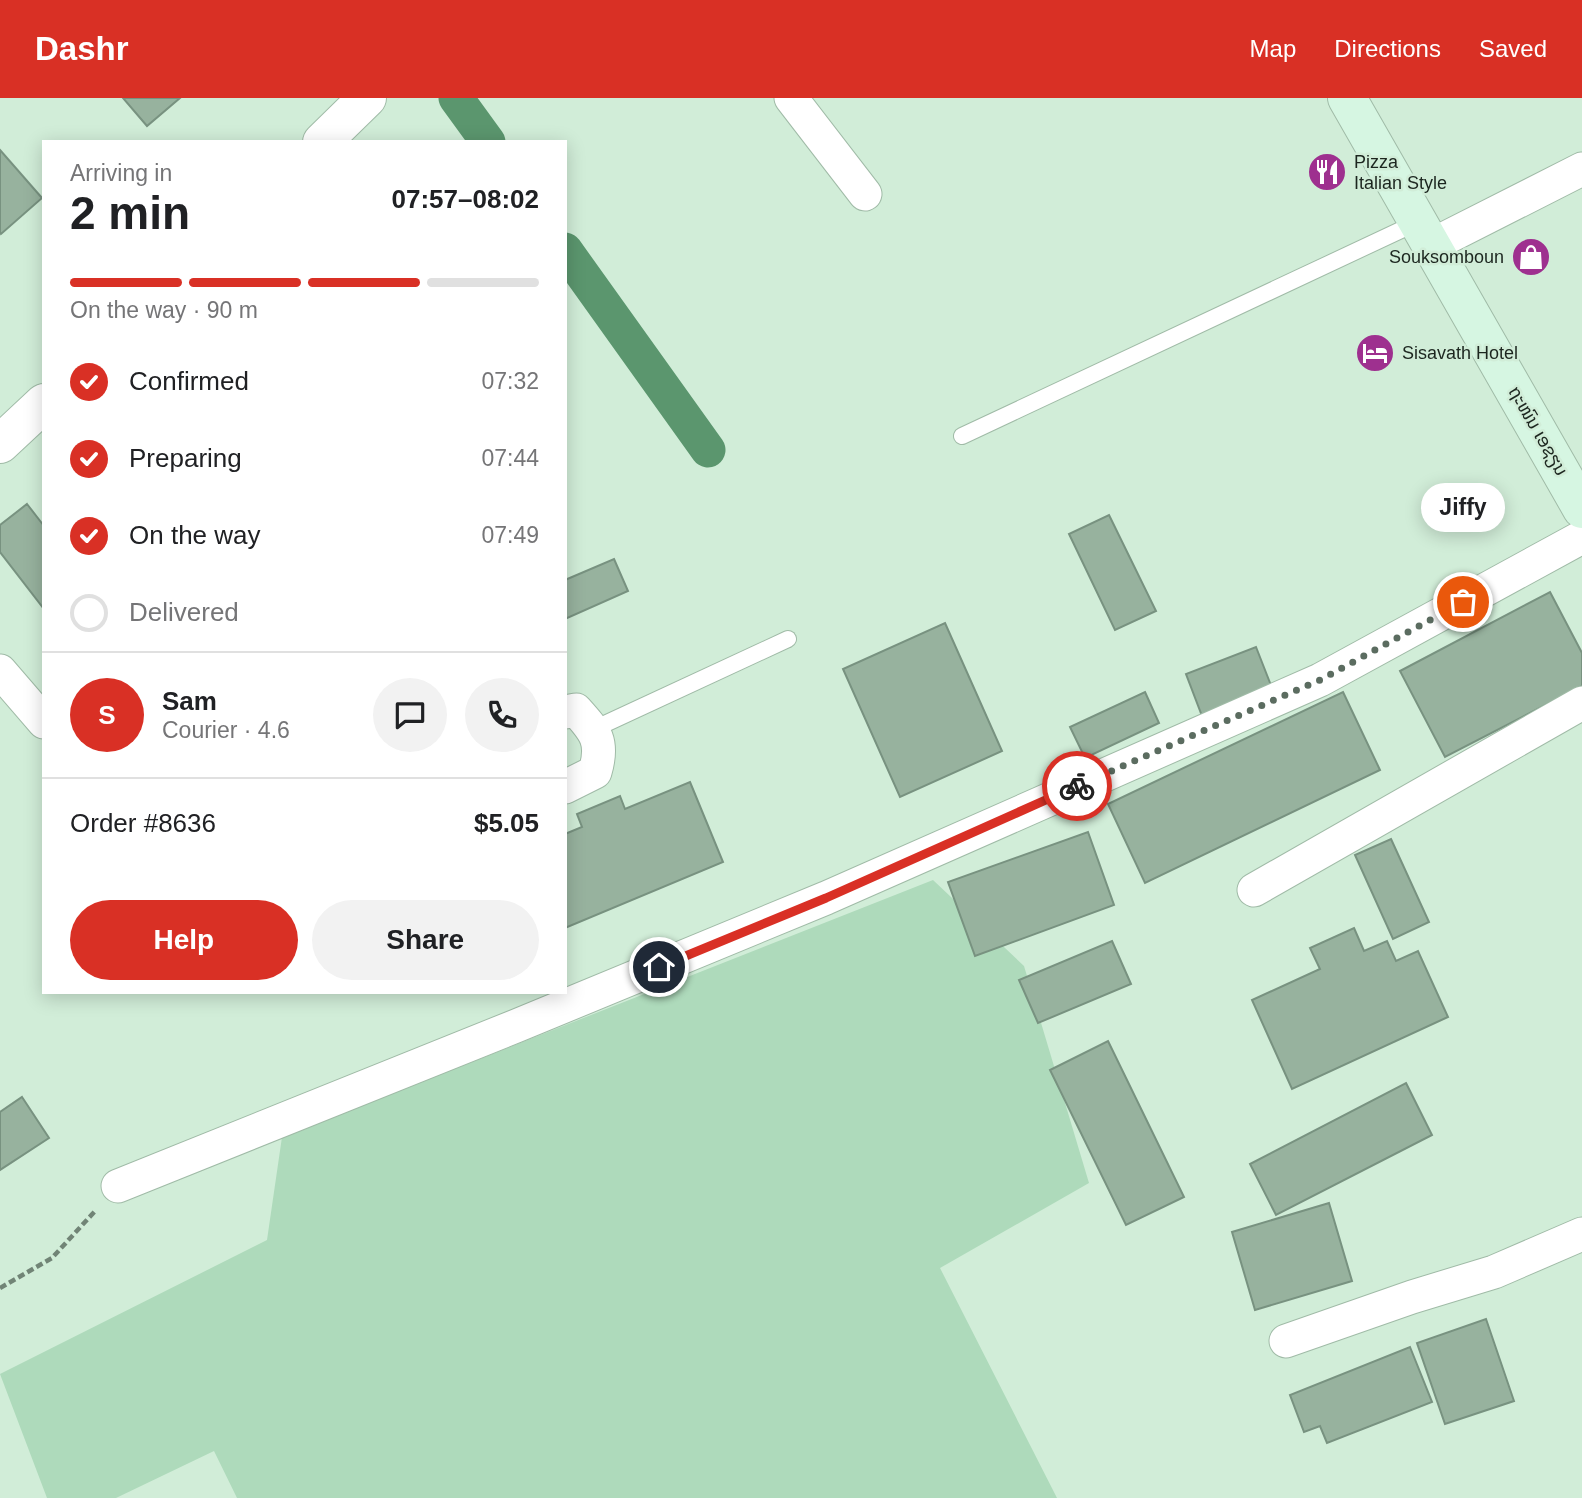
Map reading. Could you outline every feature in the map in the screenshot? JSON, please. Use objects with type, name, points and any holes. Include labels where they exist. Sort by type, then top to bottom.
[{"type":"main road","name":"ຖະໜົນ ເອຊຽນ","points":[[1347,98],[1582,509]]},
{"type":"street","points":[[790,98],[865,194]]},
{"type":"street","points":[[1425,233],[1582,169]]},
{"type":"street","points":[[0,444],[42,405]]},
{"type":"street","points":[[118,1186],[814,903],[1320,680],[1582,537]]},
{"type":"street","points":[[0,671],[42,720]]},
{"type":"street","points":[[1254,890],[1582,703]]},
{"type":"street","points":[[567,712],[576,710],[594,729],[600,755],[595,772],[567,786]]},
{"type":"street","points":[[1286,1341],[1494,1272],[1582,1234]]},
{"type":"lane","points":[[962,436],[1425,233]]},
{"type":"lane","points":[[594,729],[788,639]]},
{"type":"path","points":[[0,1288],[52,1258],[118,1186]]},
{"type":"green space","points":[[933,880],[1024,966],[1089,1183],[940,1268],[1057,1498],[237,1498],[214,1451],[116,1498],[47,1498],[0,1374],[267,1240],[282,1137]]},
{"type":"building","points":[[123,98],[180,98],[147,126]]},
{"type":"building","points":[[0,150],[42,198],[1,234],[0,232]]},
{"type":"building","points":[[27,504],[42,523],[42,606],[0,552],[0,525]]},
{"type":"building","points":[[1109,515],[1156,611],[1115,630],[1069,534]]},
{"type":"building","points":[[614,559],[628,591],[567,618],[567,579]]},
{"type":"building","points":[[1550,592],[1582,653],[1582,686],[1445,757],[1400,671]]},
{"type":"building","points":[[945,623],[1002,751],[900,797],[843,669]]},
{"type":"building","points":[[1256,647],[1272,688],[1202,716],[1186,674]]},
{"type":"building","points":[[1145,692],[1159,723],[1085,758],[1070,727]]},
{"type":"building","points":[[1343,692],[1380,770],[1145,883],[1108,804]]},
{"type":"building","points":[[690,782],[723,862],[567,927],[567,833],[582,827],[577,814],[620,796],[625,809]]},
{"type":"building","points":[[1088,832],[1114,905],[975,956],[948,882]]},
{"type":"building","points":[[1391,839],[1429,922],[1393,939],[1355,855]]},
{"type":"building","points":[[1354,928],[1364,951],[1387,941],[1396,961],[1418,951],[1448,1017],[1292,1089],[1252,1000],[1320,969],[1310,948]]},
{"type":"building","points":[[1112,941],[1131,984],[1038,1023],[1019,980]]},
{"type":"building","points":[[1108,1041],[1184,1197],[1126,1225],[1050,1070]]},
{"type":"building","points":[[1406,1083],[1432,1135],[1276,1215],[1250,1164]]},
{"type":"building","points":[[22,1097],[49,1138],[0,1170],[0,1112]]},
{"type":"building","points":[[1329,1203],[1352,1281],[1255,1310],[1232,1232]]},
{"type":"building","points":[[1486,1319],[1514,1401],[1445,1424],[1417,1343]]},
{"type":"building","points":[[1410,1347],[1432,1402],[1327,1443],[1320,1426],[1304,1432],[1290,1395]]},
{"type":"waterway","points":[[456,98],[487,140]]},
{"type":"waterway","points":[[567,253],[708,450]]},
{"type":"way so far","points":[[1077,786],[1320,680],[1463,602]]},
{"type":"place","name":"Pizza Italian Style","points":[[1327,172]]},
{"type":"place","name":"Souksomboun","points":[[1531,257]]},
{"type":"place","name":"Sisavath Hotel","points":[[1375,353]]},
{"type":"place","name":"Jiffy","points":[[1463,602]]},
{"type":"route","points":[[659,967],[826,898],[1077,786]]}]
